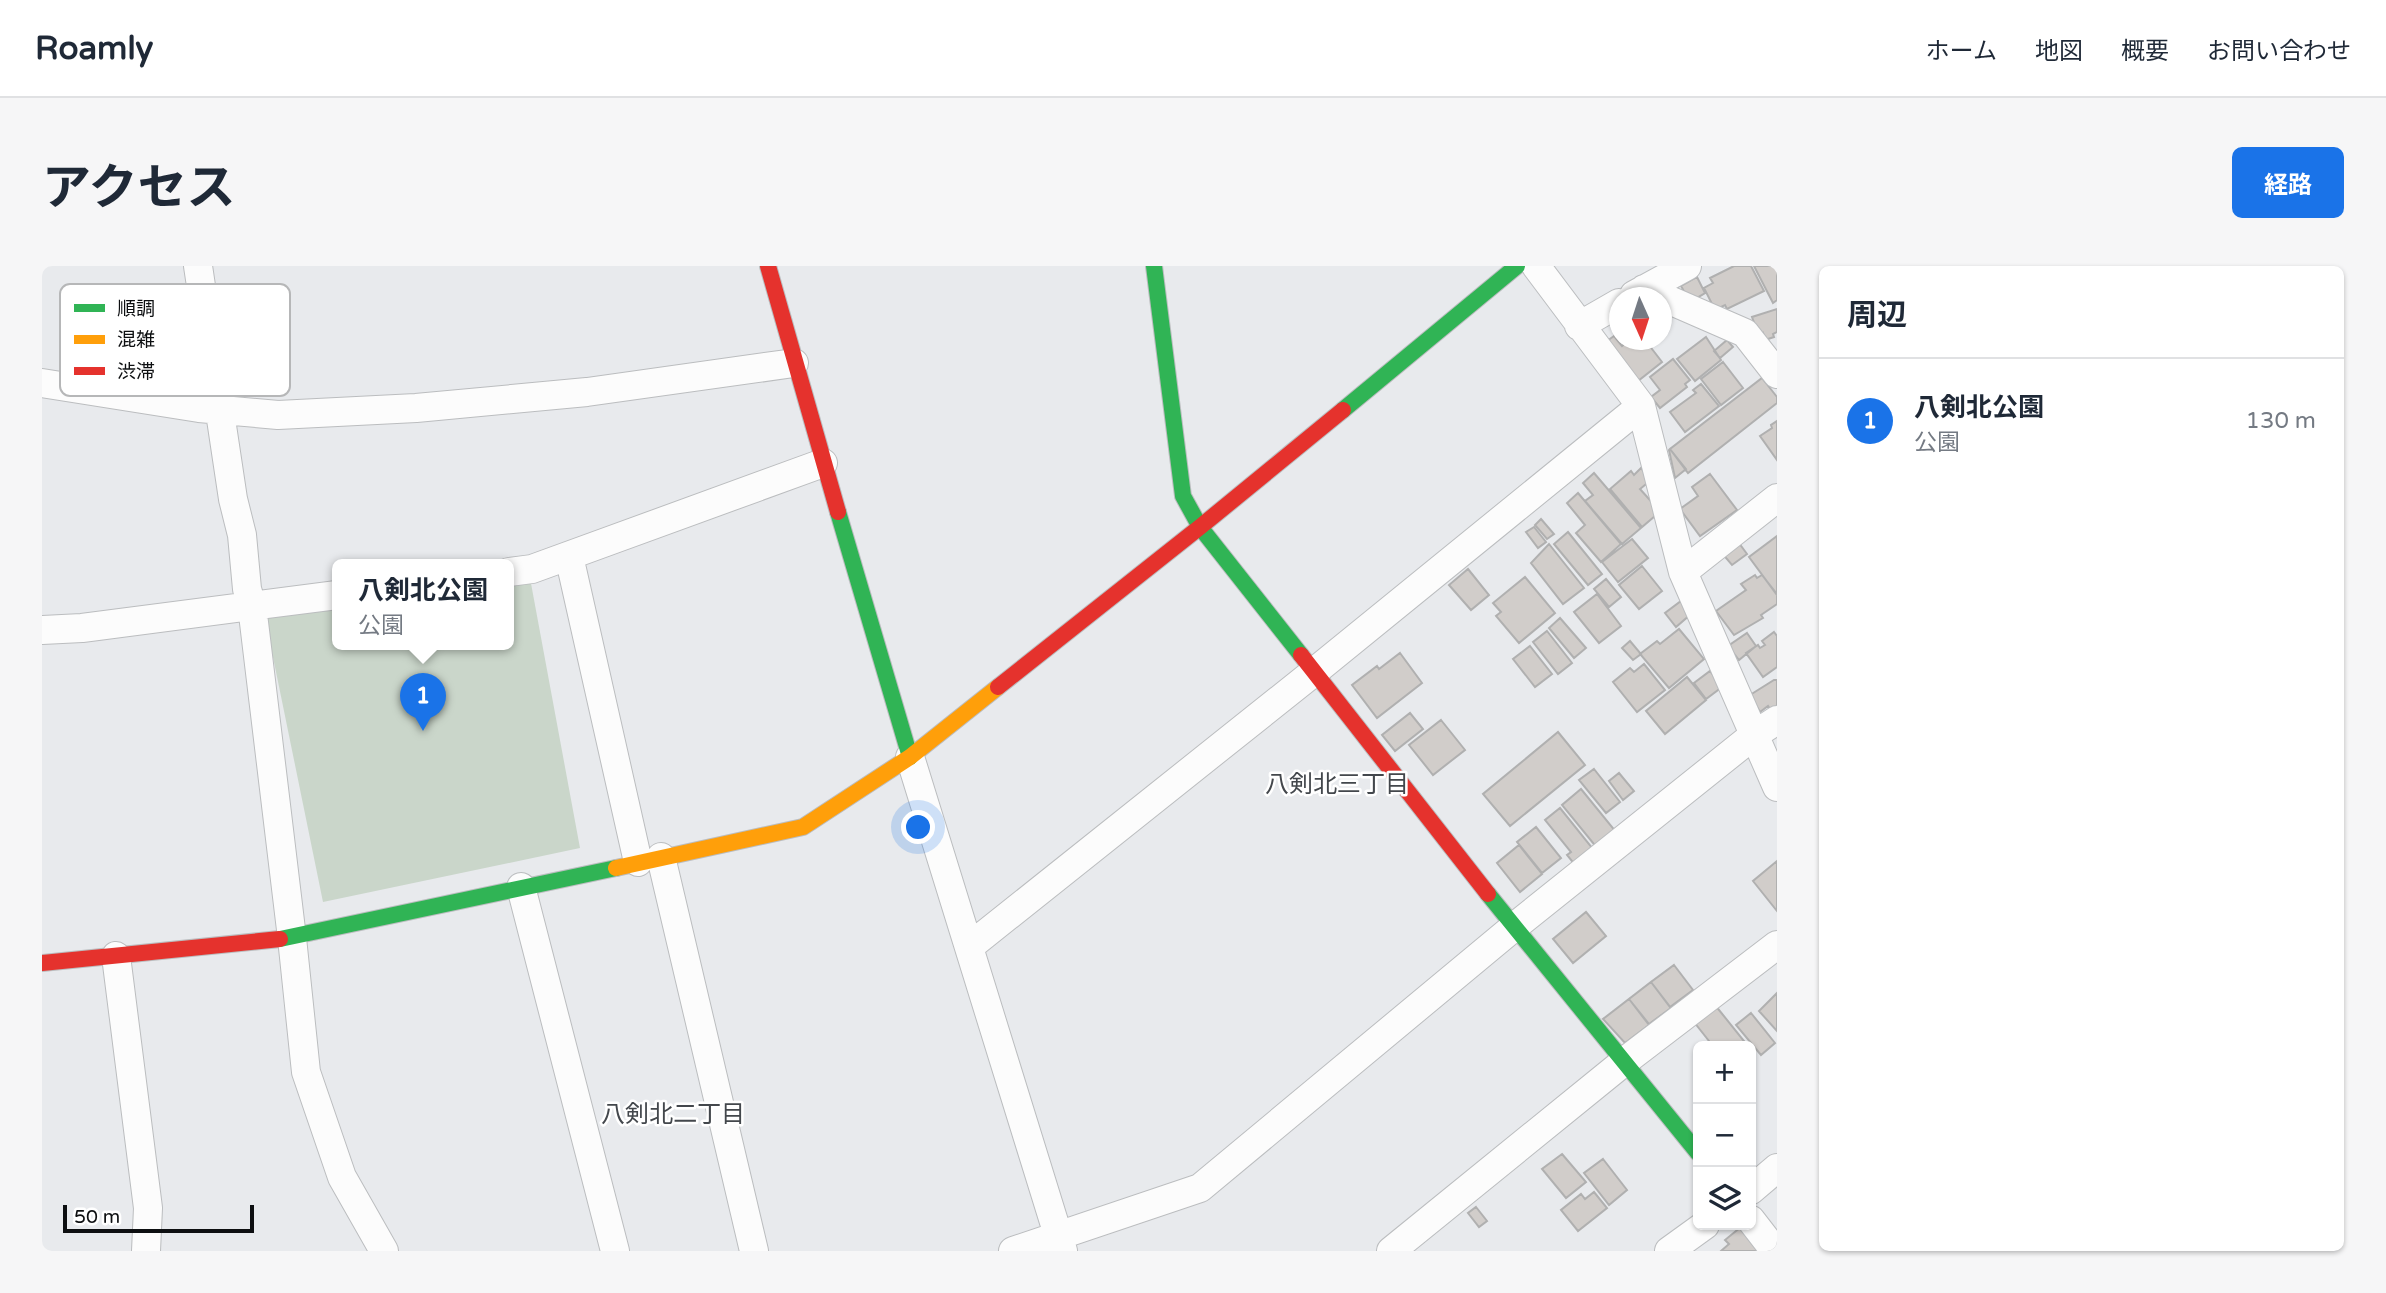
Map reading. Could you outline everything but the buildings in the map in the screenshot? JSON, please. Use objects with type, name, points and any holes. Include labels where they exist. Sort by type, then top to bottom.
[{"type":"street","points":[[198,266],[201,284]]},
{"type":"street","points":[[768,266],[909,757],[1060,1243]]},
{"type":"street","points":[[1154,266],[1183,496],[1200,527],[1514,927],[1693,1147]]},
{"type":"street","points":[[42,963],[292,938],[803,827],[909,757],[1200,527],[1517,266]]},
{"type":"street","points":[[1536,266],[1641,406],[1683,572],[1766,727],[1777,787]]},
{"type":"street","points":[[1648,287],[1688,266]]},
{"type":"street","points":[[1672,306],[1745,333],[1777,374]]},
{"type":"street","points":[[1579,326],[1609,309]]},
{"type":"street","points":[[119,396],[278,415],[416,408],[587,392],[794,363]]},
{"type":"street","points":[[42,383],[60,386]]},
{"type":"street","points":[[217,396],[233,499],[242,535],[247,589],[252,606],[306,1072],[342,1177],[384,1251]]},
{"type":"street","points":[[969,947],[1314,672],[1641,406]]},
{"type":"street","points":[[514,571],[532,569],[823,463]]},
{"type":"street","points":[[1683,572],[1777,498]]},
{"type":"street","points":[[569,556],[754,1251]]},
{"type":"street","points":[[42,630],[82,628],[332,596]]},
{"type":"street","points":[[1013,1251],[1060,1243],[1200,1188],[1514,927],[1766,727]]},
{"type":"street","points":[[521,887],[615,1251]]},
{"type":"street","points":[[1391,1251],[1625,1061],[1777,945]]},
{"type":"street","points":[[116,956],[148,1208],[146,1251]]},
{"type":"street","points":[[1756,1186],[1777,1168]]},
{"type":"street","points":[[1756,1226],[1775,1251]]},
{"type":"street","points":[[1670,1251],[1698,1230]]},
{"type":"shaded area","points":[[530,578],[580,848],[323,902],[264,613],[332,605],[332,650],[514,650],[514,580]]},
{"type":"traffic: fast","points":[[1154,266],[1183,496],[1200,527],[1301,655]]},
{"type":"traffic: fast","points":[[1343,410],[1517,266]]},
{"type":"traffic: fast","points":[[838,512],[910,757]]},
{"type":"traffic: fast","points":[[280,939],[616,868]]},
{"type":"traffic: fast","points":[[1488,894],[1693,1147]]},
{"type":"traffic: slow","points":[[616,868],[803,827],[910,757],[998,687]]},
{"type":"traffic: jam","points":[[768,266],[838,512]]},
{"type":"traffic: jam","points":[[998,687],[1343,410]]},
{"type":"traffic: jam","points":[[1301,655],[1488,894]]},
{"type":"traffic: jam","points":[[42,963],[280,939]]},
{"type":"place","name":"八剣北公園","points":[[423,731]]},
{"type":"district","name":"八剣北三丁目","points":[[1337,784]]},
{"type":"district","name":"八剣北二丁目","points":[[673,1114]]}]
